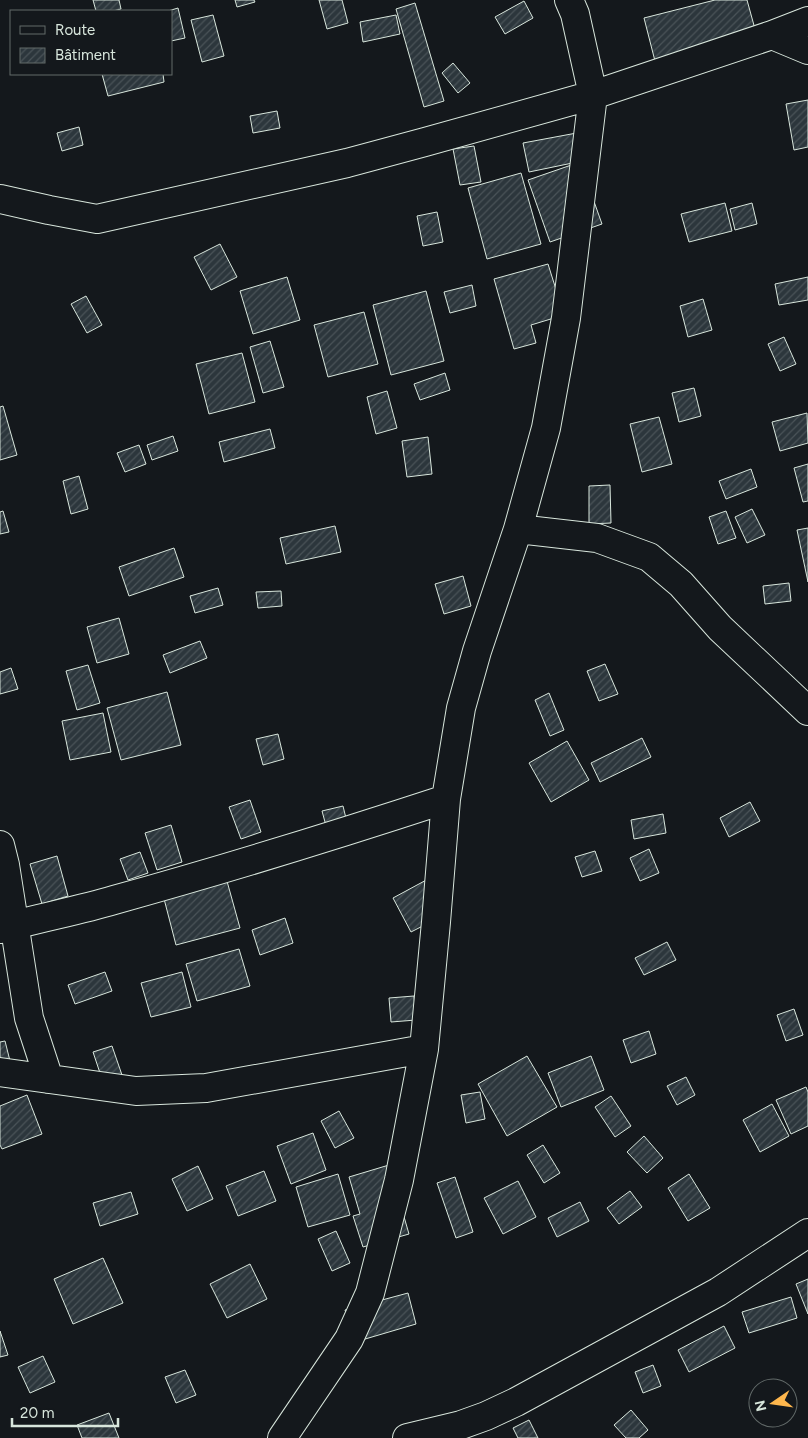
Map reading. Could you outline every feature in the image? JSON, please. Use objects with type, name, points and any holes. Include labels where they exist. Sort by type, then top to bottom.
[{"type":"street","points":[[282,1438],[349,1339],[370,1292],[399,1180],[424,1049],[446,799],[460,708],[518,528],[546,428],[566,318],[593,95],[576,14],[569,0]]},
{"type":"street","points":[[0,199],[96,219],[347,163],[425,142],[593,95],[808,22]]},
{"type":"street","points":[[772,35],[808,50]]},
{"type":"street","points":[[518,528],[597,538],[649,557],[680,584],[720,628],[808,711]]},
{"type":"street","points":[[7,927],[112,901],[206,874],[351,831],[446,799]]},
{"type":"street","points":[[0,845],[6,865],[7,927],[29,1018],[49,1079]]},
{"type":"street","points":[[0,1072],[136,1092],[206,1088],[424,1049]]},
{"type":"street","points":[[407,1438],[461,1425],[516,1402],[718,1292],[808,1233]]},
{"type":"building","points":[[93,0],[119,0],[121,9],[96,10]]},
{"type":"building","points":[[235,0],[254,0],[255,2],[237,7]]},
{"type":"building","points":[[319,0],[342,0],[348,23],[327,29]]},
{"type":"building","points":[[715,0],[747,0],[758,40],[656,65],[644,18]]},
{"type":"building","points":[[524,1],[533,18],[505,34],[495,17]]},
{"type":"building","points":[[415,3],[444,101],[424,107],[396,9]]},
{"type":"building","points":[[178,8],[185,38],[172,41],[171,10]]},
{"type":"building","points":[[213,15],[224,56],[202,62],[191,20]]},
{"type":"building","points":[[396,15],[400,34],[363,42],[360,22]]},
{"type":"building","points":[[453,63],[470,83],[458,93],[442,73]]},
{"type":"building","points":[[102,75],[163,75],[164,82],[108,96]]},
{"type":"building","points":[[808,100],[808,147],[794,150],[786,104]]},
{"type":"building","points":[[277,111],[280,128],[253,133],[250,116]]},
{"type":"building","points":[[79,127],[83,145],[62,151],[57,133]]},
{"type":"building","points":[[582,132],[587,160],[529,172],[523,143]]},
{"type":"building","points":[[474,146],[481,182],[460,185],[453,149]]},
{"type":"building","points":[[580,162],[602,224],[550,242],[528,180]]},
{"type":"building","points":[[521,173],[541,244],[487,259],[468,188]]},
{"type":"building","points":[[725,203],[732,231],[689,242],[681,214]]},
{"type":"building","points":[[752,203],[757,224],[735,230],[730,209]]},
{"type":"building","points":[[437,212],[443,242],[423,246],[417,216]]},
{"type":"building","points":[[220,244],[237,277],[211,290],[194,257]]},
{"type":"building","points":[[548,264],[564,315],[531,325],[536,343],[514,349],[494,279]]},
{"type":"building","points":[[287,277],[300,320],[253,334],[240,291]]},
{"type":"building","points":[[808,277],[808,300],[779,305],[775,284]]},
{"type":"building","points":[[472,285],[476,306],[450,313],[444,292]]},
{"type":"building","points":[[426,291],[444,361],[391,375],[373,305]]},
{"type":"building","points":[[86,296],[102,325],[87,333],[71,304]]},
{"type":"building","points":[[703,299],[712,330],[688,337],[680,306]]},
{"type":"building","points":[[364,312],[378,364],[328,377],[314,325]]},
{"type":"building","points":[[784,337],[796,364],[780,371],[768,344]]},
{"type":"building","points":[[270,341],[284,387],[263,393],[250,347]]},
{"type":"building","points":[[242,353],[255,402],[209,414],[196,364]]},
{"type":"building","points":[[445,373],[450,390],[420,400],[414,384]]},
{"type":"building","points":[[694,388],[701,416],[679,422],[672,393]]},
{"type":"building","points":[[387,391],[397,428],[376,434],[367,397]]},
{"type":"building","points":[[3,406],[17,455],[0,460],[0,407]]},
{"type":"building","points":[[807,413],[808,443],[780,451],[772,422]]},
{"type":"building","points":[[659,417],[672,464],[642,472],[630,424]]},
{"type":"building","points":[[270,429],[275,448],[224,462],[219,442]]},
{"type":"building","points":[[173,436],[178,451],[152,460],[147,445]]},
{"type":"building","points":[[428,437],[432,474],[407,477],[402,441]]},
{"type":"building","points":[[139,445],[146,464],[125,472],[117,453]]},
{"type":"building","points":[[808,464],[808,501],[803,502],[794,468]]},
{"type":"building","points":[[751,469],[757,487],[726,499],[719,481]]},
{"type":"building","points":[[79,476],[88,509],[71,514],[63,481]]},
{"type":"building","points":[[610,485],[611,523],[589,524],[589,486]]},
{"type":"building","points":[[752,509],[765,535],[747,543],[735,517]]},
{"type":"building","points":[[3,511],[9,532],[0,534],[0,512]]},
{"type":"building","points":[[726,511],[736,538],[718,544],[709,517]]},
{"type":"building","points":[[335,526],[341,552],[286,564],[280,538]]},
{"type":"building","points":[[808,528],[808,582],[797,530]]},
{"type":"building","points":[[174,548],[184,577],[129,596],[119,567]]},
{"type":"building","points":[[463,576],[471,606],[444,614],[435,584]]},
{"type":"building","points":[[789,583],[791,601],[765,604],[763,586]]},
{"type":"building","points":[[218,588],[223,605],[195,613],[190,596]]},
{"type":"building","points":[[281,591],[282,606],[258,608],[256,592]]},
{"type":"building","points":[[119,618],[129,654],[97,663],[87,627]]},
{"type":"building","points":[[200,641],[207,658],[170,673],[163,655]]},
{"type":"building","points":[[605,664],[618,694],[599,701],[587,671]]},
{"type":"building","points":[[88,665],[100,703],[77,710],[66,671]]},
{"type":"building","points":[[11,668],[18,689],[0,694],[0,672]]},
{"type":"building","points":[[167,692],[181,745],[121,760],[107,708]]},
{"type":"building","points":[[549,693],[564,730],[550,736],[535,700]]},
{"type":"building","points":[[103,713],[111,752],[70,760],[62,721]]},
{"type":"building","points":[[278,734],[284,759],[263,765],[256,739]]},
{"type":"building","points":[[642,738],[651,757],[600,782],[591,763]]},
{"type":"building","points":[[567,741],[589,780],[551,802],[529,763]]},
{"type":"building","points":[[250,800],[261,832],[241,839],[229,807]]},
{"type":"building","points":[[750,802],[760,821],[729,837],[720,818]]},
{"type":"building","points":[[343,806],[351,839],[331,844],[322,811]]},
{"type":"building","points":[[663,814],[666,833],[634,839],[631,820]]},
{"type":"building","points":[[171,825],[182,862],[157,870],[145,833]]},
{"type":"building","points":[[649,849],[659,873],[640,881],[630,858]]},
{"type":"building","points":[[595,851],[602,871],[582,877],[575,857]]},
{"type":"building","points":[[140,852],[148,873],[128,880],[120,859]]},
{"type":"building","points":[[57,856],[68,896],[42,904],[30,864]]},
{"type":"building","points":[[225,874],[240,928],[176,945],[162,891]]},
{"type":"building","points":[[430,878],[448,913],[411,932],[393,898]]},
{"type":"building","points":[[285,918],[293,943],[260,955],[252,930]]},
{"type":"building","points":[[667,942],[676,960],[644,975],[635,958]]},
{"type":"building","points":[[239,949],[250,986],[197,1001],[186,964]]},
{"type":"building","points":[[105,972],[112,991],[75,1004],[68,985]]},
{"type":"building","points":[[182,972],[191,1007],[151,1017],[141,983]]},
{"type":"building","points":[[414,996],[416,1020],[391,1022],[389,998]]},
{"type":"building","points":[[794,1009],[803,1035],[786,1041],[777,1015]]},
{"type":"building","points":[[649,1031],[656,1054],[631,1063],[623,1040]]},
{"type":"building","points":[[5,1041],[10,1061],[0,1063],[0,1042]]},
{"type":"building","points":[[112,1046],[122,1075],[103,1082],[93,1052]]},
{"type":"building","points":[[527,1056],[557,1107],[507,1136],[478,1084]]},
{"type":"building","points":[[591,1056],[604,1090],[561,1107],[548,1073]]},
{"type":"building","points":[[686,1077],[695,1095],[677,1105],[667,1086]]},
{"type":"building","points":[[806,1087],[808,1092],[808,1126],[791,1134],[776,1100]]},
{"type":"building","points":[[480,1092],[485,1119],[466,1123],[461,1095]]},
{"type":"building","points":[[27,1095],[42,1134],[2,1149],[0,1145],[0,1106]]},
{"type":"building","points":[[611,1096],[631,1126],[615,1137],[595,1107]]},
{"type":"building","points":[[772,1104],[789,1136],[760,1152],[743,1120]]},
{"type":"building","points":[[339,1111],[354,1138],[335,1148],[321,1121]]},
{"type":"building","points":[[313,1133],[326,1170],[291,1184],[277,1146]]},
{"type":"building","points":[[644,1136],[663,1158],[647,1173],[627,1152]]},
{"type":"building","points":[[543,1145],[560,1173],[544,1183],[527,1155]]},
{"type":"building","points":[[389,1165],[409,1234],[363,1247],[353,1216],[360,1214],[349,1177]]},
{"type":"building","points":[[198,1166],[213,1199],[187,1211],[172,1179]]},
{"type":"building","points":[[264,1171],[276,1201],[238,1216],[226,1186]]},
{"type":"building","points":[[338,1174],[350,1215],[308,1227],[296,1187]]},
{"type":"building","points":[[689,1174],[710,1208],[688,1221],[668,1188]]},
{"type":"building","points":[[455,1177],[473,1232],[456,1238],[437,1183]]},
{"type":"building","points":[[518,1181],[536,1217],[503,1234],[484,1198]]},
{"type":"building","points":[[630,1191],[642,1207],[619,1224],[607,1208]]},
{"type":"building","points":[[131,1192],[138,1214],[100,1226],[93,1203]]},
{"type":"building","points":[[580,1202],[589,1221],[557,1237],[548,1218]]},
{"type":"building","points":[[336,1231],[350,1263],[332,1271],[318,1239]]},
{"type":"building","points":[[103,1258],[123,1303],[73,1324],[54,1279]]},
{"type":"building","points":[[250,1264],[267,1299],[227,1318],[210,1284]]},
{"type":"building","points":[[808,1279],[808,1314],[796,1284]]},
{"type":"building","points":[[408,1293],[416,1324],[355,1342],[345,1310]]},
{"type":"building","points":[[791,1297],[797,1318],[749,1333],[742,1312]]},
{"type":"building","points":[[724,1326],[735,1348],[689,1372],[678,1350]]},
{"type":"building","points":[[0,1331],[8,1355],[0,1357]]},
{"type":"building","points":[[43,1356],[55,1382],[30,1393],[18,1367]]},
{"type":"building","points":[[653,1365],[661,1386],[643,1393],[635,1372]]},
{"type":"building","points":[[185,1370],[196,1395],[176,1403],[165,1377]]},
{"type":"building","points":[[631,1410],[648,1430],[639,1438],[626,1438],[614,1425]]},
{"type":"building","points":[[109,1413],[119,1438],[82,1438],[77,1425]]},
{"type":"building","points":[[529,1420],[538,1438],[518,1438],[513,1428]]}]
